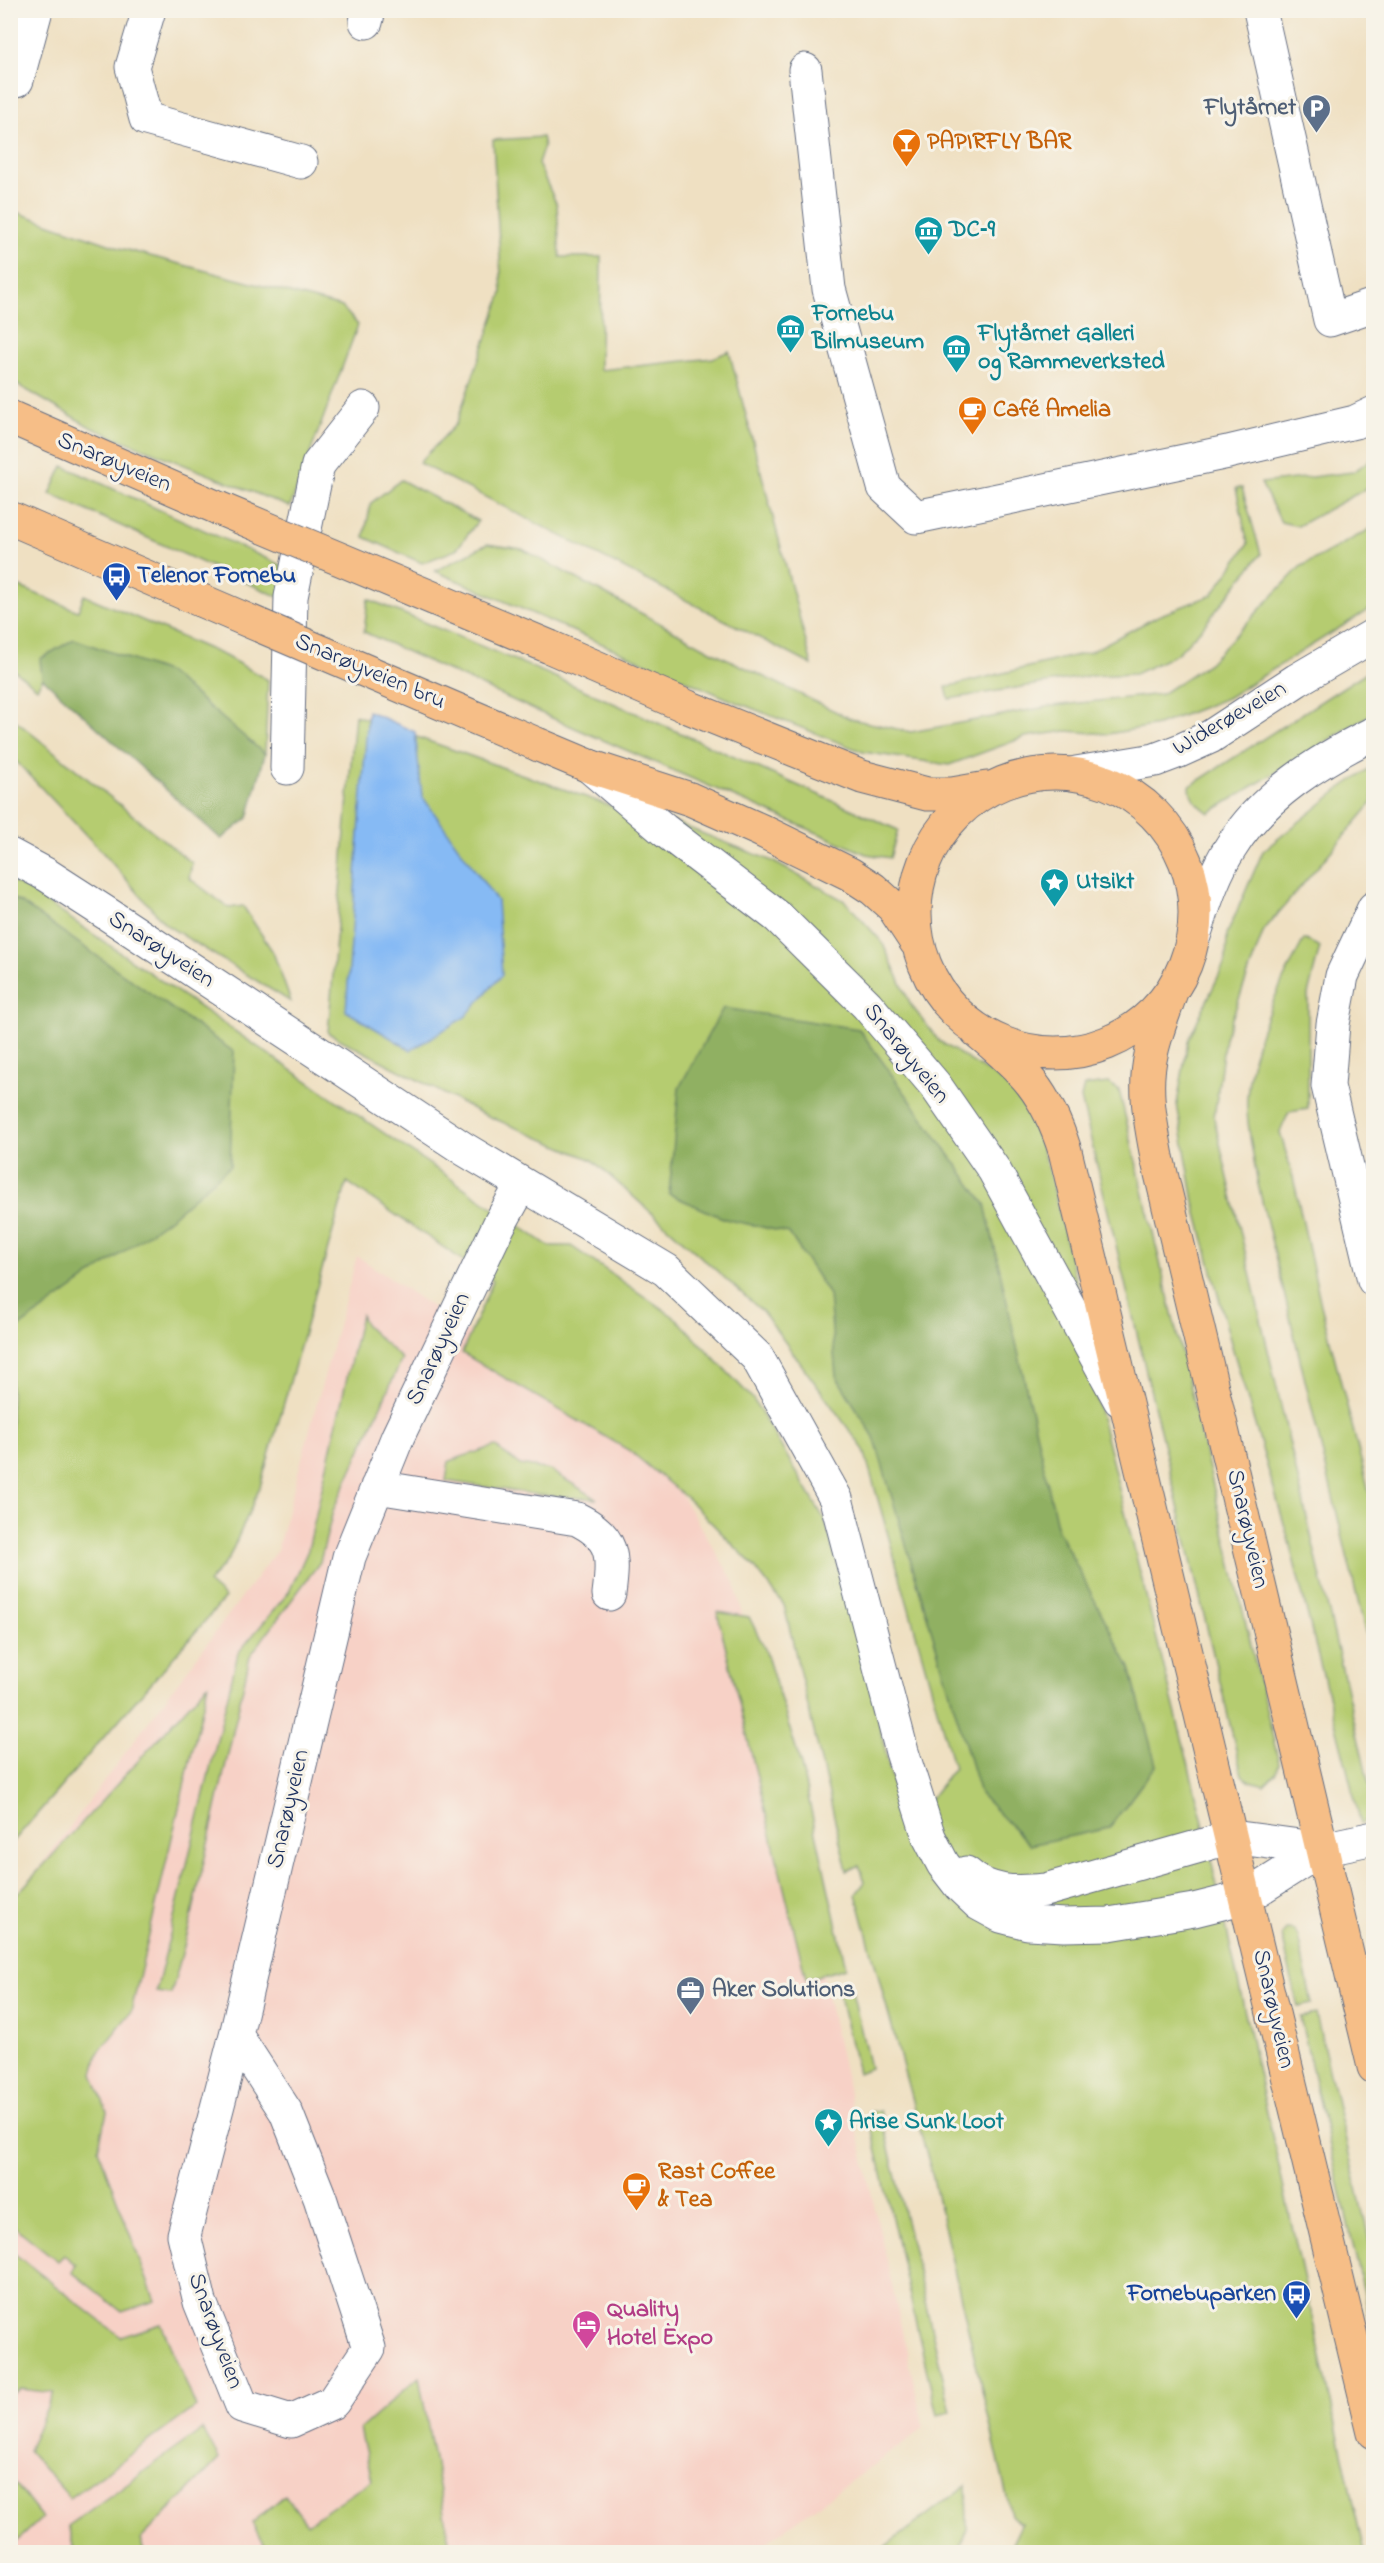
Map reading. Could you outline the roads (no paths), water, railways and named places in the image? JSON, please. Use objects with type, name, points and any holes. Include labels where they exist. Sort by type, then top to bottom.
[{"type":"main road","name":"Snarøyveien","points":[[10,417],[698,712],[862,777],[927,794],[952,794],[988,788]]},
{"type":"main road","name":"Snarøyveien bru","points":[[10,518],[539,745]]},
{"type":"main road","name":"Snarøyveien","points":[[539,745],[589,766],[690,799],[850,874],[873,889],[893,907],[917,944]]},
{"type":"main road","points":[[1046,772],[1076,773],[1107,782],[1135,796],[1159,818],[1178,843],[1192,883],[1195,904],[1194,936],[1181,975],[1171,992],[1151,1016],[1125,1034],[1097,1047],[1076,1051],[1035,1052],[1005,1045],[977,1031],[956,1014],[939,993],[925,969],[917,944],[914,907],[920,871],[936,838],[958,810],[988,788],[1016,777],[1046,772]]},
{"type":"main road","name":"Snarøyveien","points":[[1171,992],[1151,1055],[1147,1082],[1157,1158],[1374,2067]]},
{"type":"main road","name":"Snarøyveien","points":[[977,1031],[1026,1076],[1042,1095],[1055,1119],[1065,1151],[1374,2432]]},
{"type":"street","points":[[17,80],[36,10]]},
{"type":"street","points":[[149,10],[132,67],[146,119],[301,162]]},
{"type":"street","points":[[1260,10],[1330,320],[1374,305]]},
{"type":"street","points":[[805,70],[829,289],[884,487],[916,517],[1228,452],[1355,422],[1374,413]]},
{"type":"street","points":[[287,768],[291,597],[318,465],[363,408]]},
{"type":"street","name":"Widerøeveien","points":[[1076,773],[1145,763],[1179,751],[1210,736],[1297,680],[1374,635]]},
{"type":"street","points":[[1194,936],[1209,890],[1231,847],[1254,817],[1282,791],[1312,769],[1374,733]]},
{"type":"street","name":"Snarøyveien","points":[[589,766],[664,830],[778,917],[867,1005],[935,1085],[994,1170],[1130,1419]]},
{"type":"street","name":"Snarøyveien","points":[[10,855],[47,875],[464,1149],[666,1270],[757,1357],[836,1499],[917,1803]]},
{"type":"street","points":[[1374,908],[1342,976],[1333,1024],[1328,1086],[1374,1280]]},
{"type":"street","name":"Snarøyveien","points":[[236,2035],[286,2112],[320,2198],[369,2348],[333,2402],[291,2421],[242,2406],[200,2302],[184,2235],[236,2035],[350,1557],[398,1436],[499,1224],[522,1184]]},
{"type":"street","points":[[377,1487],[577,1519],[593,1527],[603,1536],[611,1550],[609,1594]]},
{"type":"street","points":[[917,1803],[929,1837],[943,1864],[960,1886],[979,1904],[1001,1916],[1028,1923],[1109,1924],[1194,1910],[1246,1897],[1322,1849]]},
{"type":"street","points":[[917,1803],[936,1838],[958,1866],[973,1880],[993,1889],[1014,1893],[1046,1890],[1232,1838],[1322,1849],[1374,1838]]},
{"type":"water","points":[[368,711],[415,732],[422,796],[497,901],[502,975],[465,1017],[411,1050],[346,1011]]},
{"type":"place","name":"Flytårnet","points":[[1317,134]]},
{"type":"place","name":"PAPIRFLY BAR","points":[[906,168]]},
{"type":"place","name":"DC‑9","points":[[928,256]]},
{"type":"place","name":"Fornebu Bilmuseum","points":[[791,354]]},
{"type":"place","name":"Flytårnet Galleri og Rammeverksted","points":[[957,374]]},
{"type":"place","name":"Café Amelia","points":[[972,436]]},
{"type":"place","name":"Telenor Fornebu","points":[[116,602]]},
{"type":"place","name":"Utsikt","points":[[1055,908]]},
{"type":"place","name":"Aker Solutions","points":[[691,2016]]},
{"type":"place","name":"Arise Sunk Loot","points":[[828,2148]]},
{"type":"place","name":"Rast Coffee & Tea","points":[[637,2212]]},
{"type":"place","name":"Fornebuparken","points":[[1297,2320]]},
{"type":"place","name":"Quality Hotel Expo","points":[[586,2350]]}]
